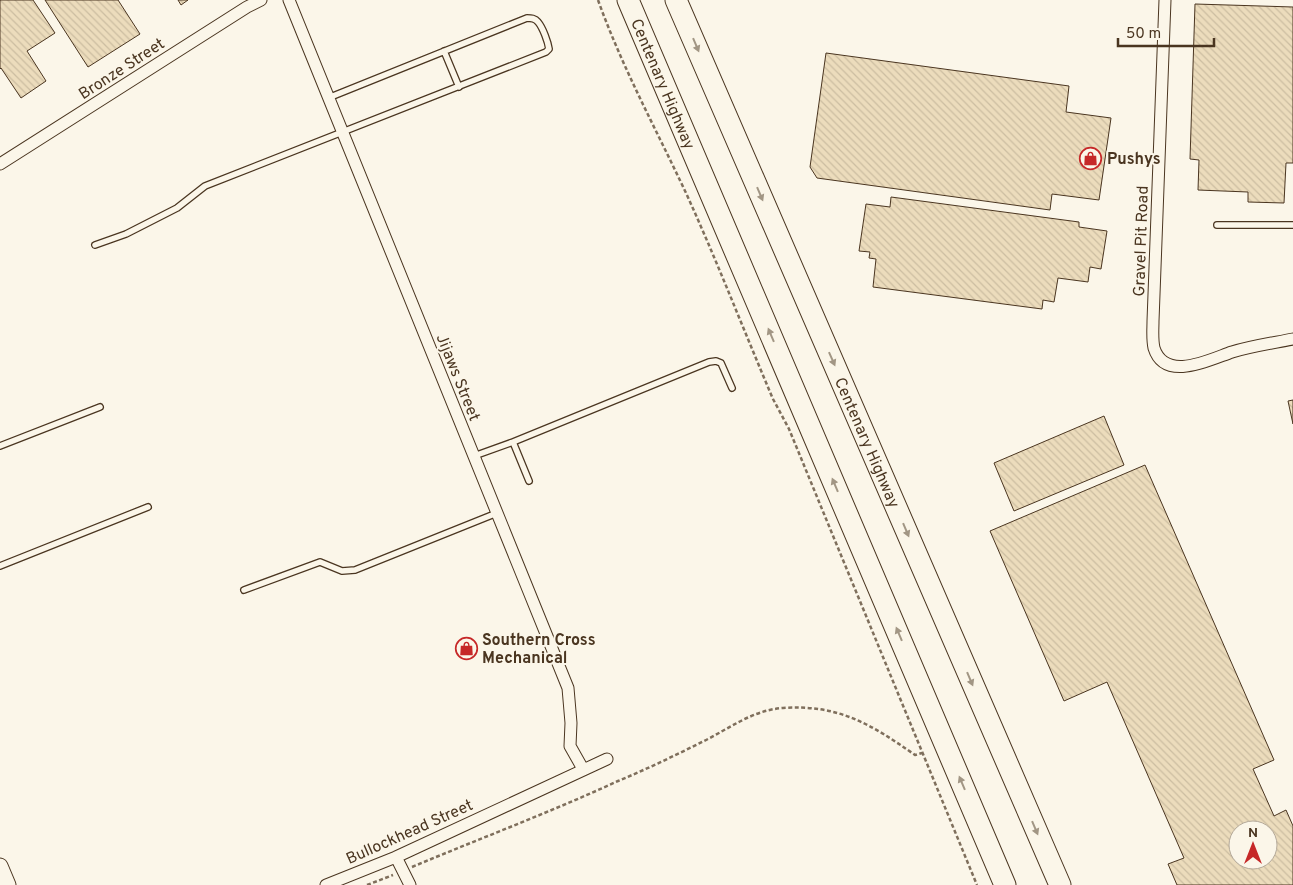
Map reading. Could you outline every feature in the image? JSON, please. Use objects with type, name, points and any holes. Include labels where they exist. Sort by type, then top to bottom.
[{"type":"highway","name":"Centenary Highway","points":[[628,0],[1006,885]]},
{"type":"highway","name":"Centenary Highway","points":[[676,0],[1060,885]]},
{"type":"street","name":"Bronze Street","points":[[0,164],[247,7],[261,0]]},
{"type":"street","name":"Jijaws Street","points":[[289,0],[568,688],[571,723],[570,746],[583,769]]},
{"type":"street","name":"Gravel Pit Road","points":[[1165,0],[1154,347],[1162,360],[1173,366],[1189,367],[1234,351],[1293,339]]},
{"type":"street","points":[[583,769],[607,759]]},
{"type":"street","name":"Bullockhead Street","points":[[326,885],[396,857],[583,769]]},
{"type":"street","points":[[396,857],[410,885]]},
{"type":"street","points":[[0,866],[8,885]]},
{"type":"lane","points":[[94,245],[126,234],[177,208],[205,186],[546,52],[548,45],[538,21],[533,18],[527,18],[328,98]]},
{"type":"lane","points":[[444,51],[459,87]]},
{"type":"lane","points":[[1217,224],[1293,225]]},
{"type":"lane","points":[[474,456],[709,362],[716,361],[721,363],[732,388]]},
{"type":"lane","points":[[0,446],[100,406]]},
{"type":"lane","points":[[513,442],[529,481]]},
{"type":"lane","points":[[0,566],[148,507]]},
{"type":"lane","points":[[244,590],[320,562],[342,572],[355,570],[497,513]]},
{"type":"path","points":[[598,0],[608,28],[650,122],[686,193],[773,400],[788,429],[976,885]]},
{"type":"path","points":[[367,885],[617,782],[706,740],[756,713],[782,708],[818,708],[851,716],[883,733],[915,755],[922,753]]},
{"type":"building","points":[[0,0],[33,0],[55,33],[27,51],[46,81],[21,98],[0,69]]},
{"type":"building","points":[[45,0],[118,0],[140,34],[88,67]]},
{"type":"building","points":[[178,0],[188,0],[181,5]]},
{"type":"building","points":[[1195,4],[1293,7],[1293,163],[1286,163],[1284,203],[1248,202],[1248,192],[1198,190],[1199,160],[1190,159]]},
{"type":"building","points":[[826,53],[1069,86],[1066,112],[1111,118],[1099,200],[1052,194],[1050,210],[817,178],[810,167]]},
{"type":"building","points":[[891,197],[1079,222],[1079,227],[1107,231],[1101,269],[1090,267],[1088,282],[1058,278],[1054,302],[1043,300],[1042,309],[873,287],[876,259],[869,258],[870,252],[859,251],[866,204],[890,207]]},
{"type":"building","points":[[1293,400],[1293,424],[1288,401]]},
{"type":"building","points":[[1104,416],[1124,465],[1014,511],[994,463]]},
{"type":"building","points":[[1145,465],[1274,760],[1253,769],[1274,816],[1286,810],[1293,826],[1293,885],[1177,885],[1168,864],[1184,858],[1107,682],[1064,701],[990,531]]},
{"type":"place","name":"Pushys","points":[[1091,158]]},
{"type":"place","name":"Southern Cross Mechanical","points":[[466,648]]}]
